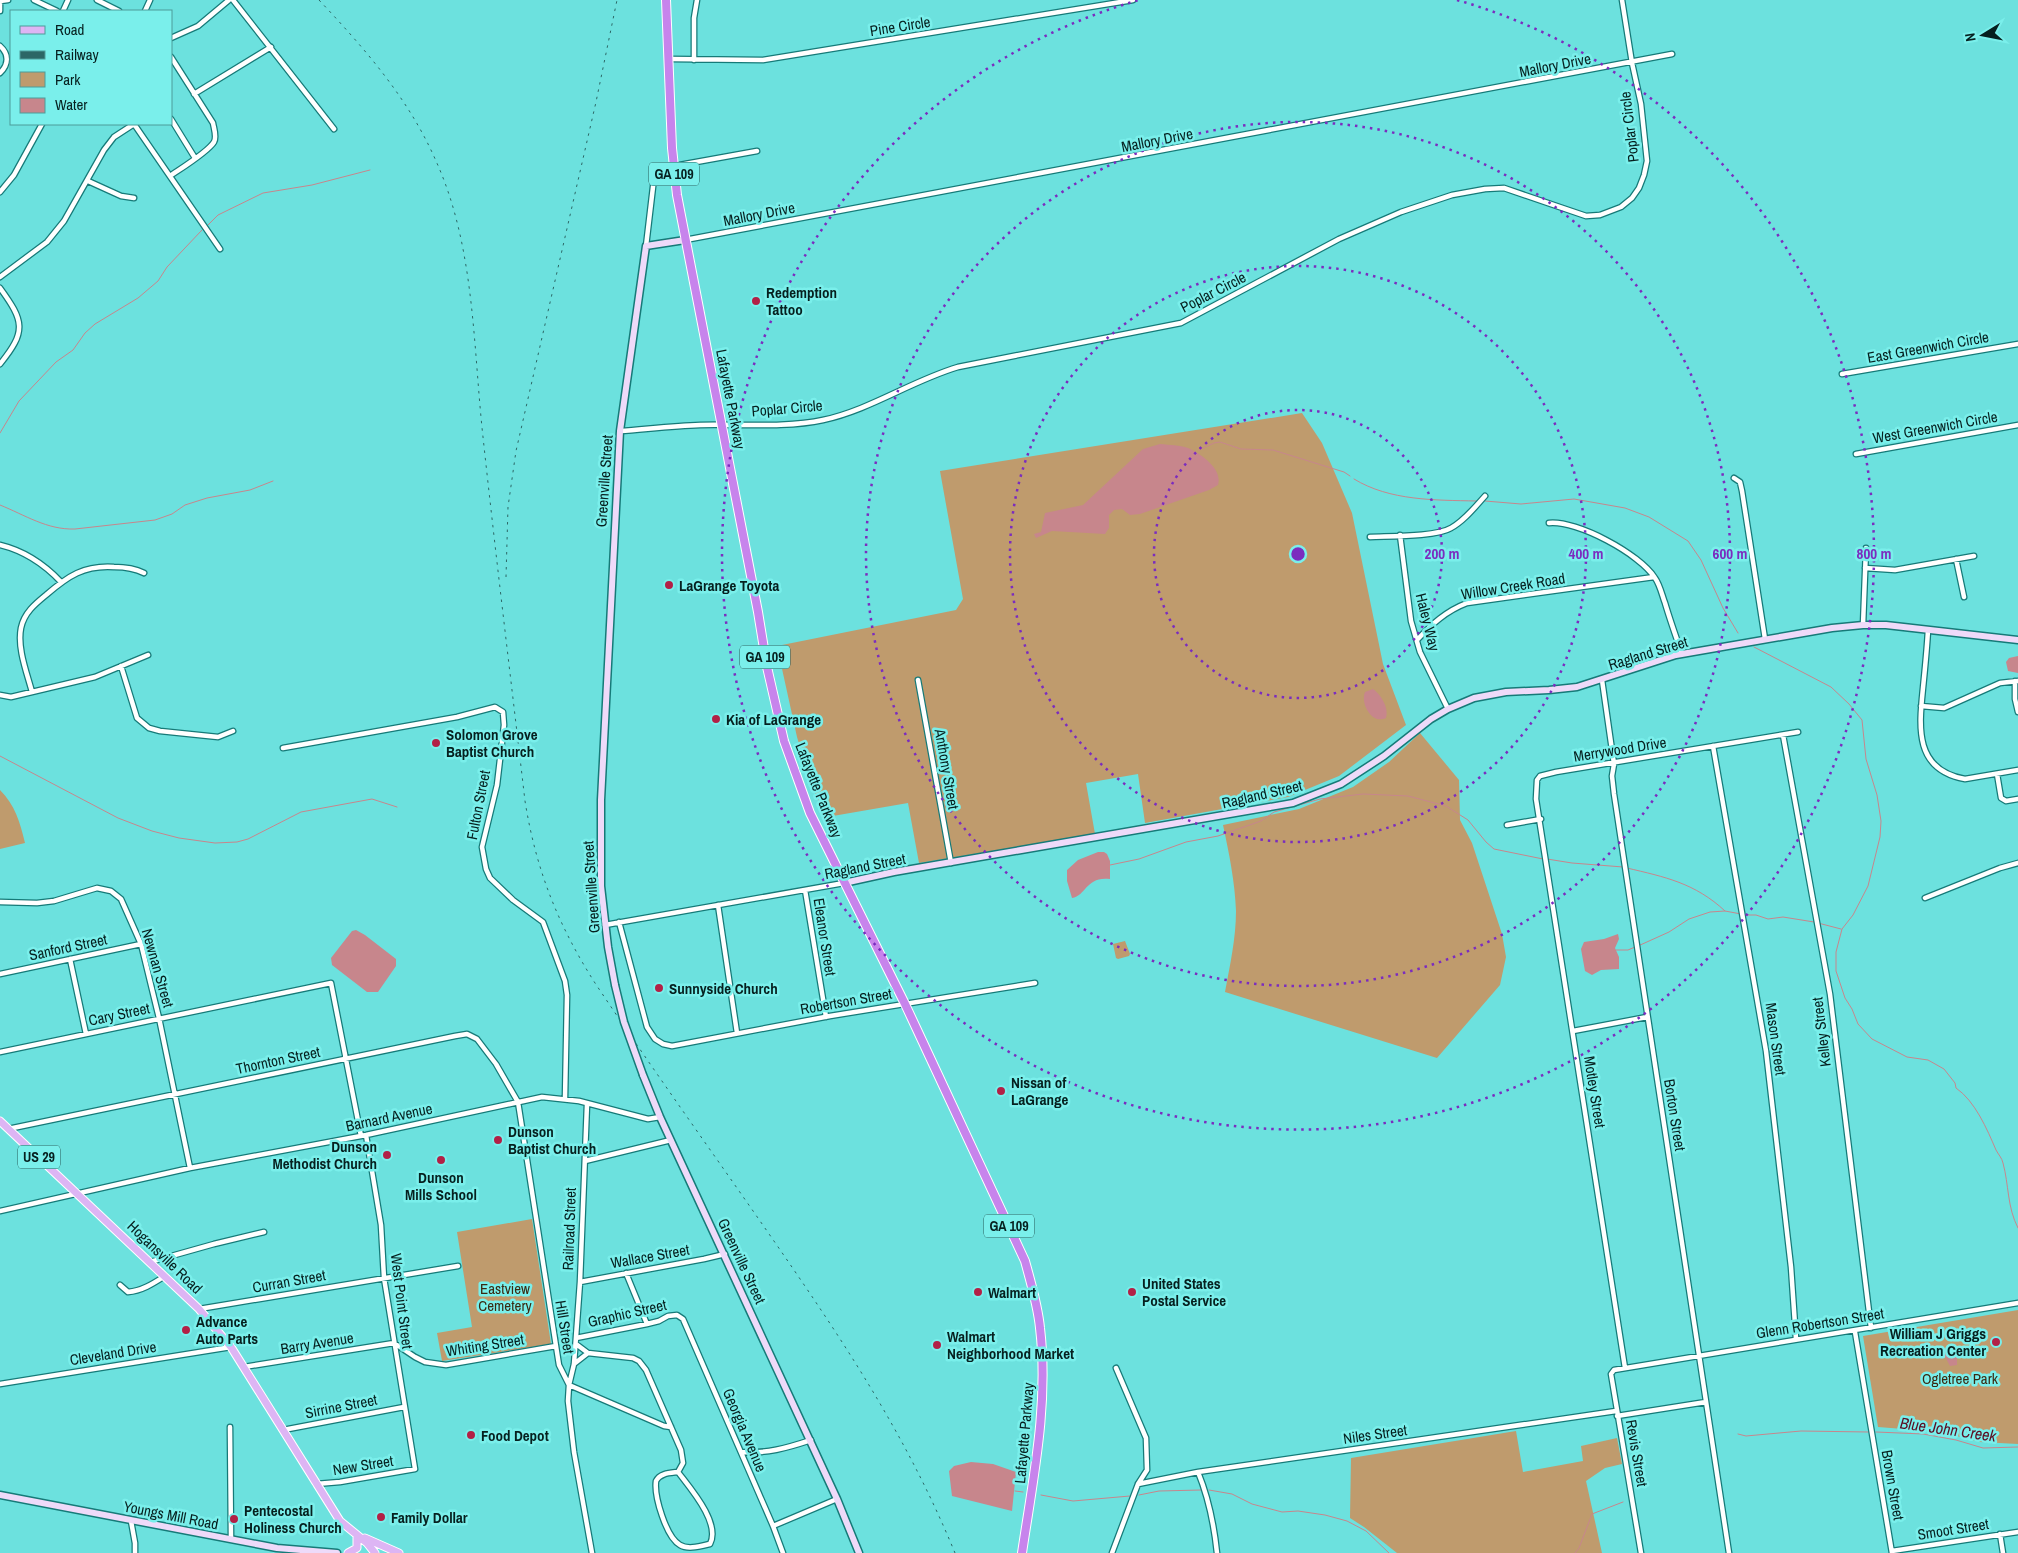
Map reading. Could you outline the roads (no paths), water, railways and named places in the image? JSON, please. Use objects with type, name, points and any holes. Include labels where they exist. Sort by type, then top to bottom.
[{"type":"highway","name":"Lafayette Parkway","points":[[666,0],[674,166],[685,240],[758,612],[767,667],[784,740],[810,814],[905,1004],[1025,1261],[1040,1326],[1043,1366],[1038,1450],[1022,1553]]},
{"type":"main road","name":"Hogansville Road","points":[[0,1121],[199,1309],[231,1347],[340,1521],[373,1549],[375,1553]]},
{"type":"main road","points":[[348,1553],[357,1548],[357,1535],[387,1546],[399,1553]]},
{"type":"street","points":[[0,11],[0,0],[8,0]]},
{"type":"street","points":[[34,0],[55,10]]},
{"type":"street","points":[[97,0],[116,10]]},
{"type":"street","points":[[172,38],[198,26],[229,0]]},
{"type":"street","points":[[233,0],[272,46],[334,129]]},
{"type":"street","points":[[694,60],[694,18],[697,0]]},
{"type":"street","name":"Pine Circle","points":[[670,59],[763,60],[1133,0]]},
{"type":"street","points":[[1622,0],[1632,63]]},
{"type":"street","points":[[0,46],[9,54],[8,65],[0,73]]},
{"type":"street","points":[[194,94],[272,46]]},
{"type":"street","name":"Mallory Drive","points":[[646,246],[1672,54]]},
{"type":"street","points":[[170,176],[215,142],[216,134],[213,123],[172,60]]},
{"type":"street","name":"Poplar Circle","points":[[620,431],[796,423],[822,420],[870,405],[935,374],[958,367],[1181,323],[1340,239],[1401,212],[1452,195],[1485,189],[1504,188],[1579,215],[1593,216],[1614,211],[1626,203],[1639,188],[1647,161],[1641,104],[1632,63]]},
{"type":"street","points":[[172,70],[177,67]]},
{"type":"street","points":[[172,121],[195,158]]},
{"type":"street","points":[[0,192],[14,175],[41,125]]},
{"type":"street","points":[[0,277],[47,242],[64,221],[114,137],[132,125]]},
{"type":"street","points":[[135,125],[220,249]]},
{"type":"street","points":[[674,166],[757,151]]},
{"type":"street","name":"Greenville Street","points":[[655,170],[620,431],[600,821],[600,866],[604,925],[626,1029],[642,1075],[811,1440],[859,1553]]},
{"type":"street","points":[[88,181],[121,196],[134,198]]},
{"type":"street","points":[[0,288],[18,315],[20,329],[16,342],[0,364]]},
{"type":"street","name":"East Greenwich Circle","points":[[1842,374],[2018,344]]},
{"type":"street","name":"West Greenwich Circle","points":[[1856,454],[2018,425]]},
{"type":"street","points":[[1734,478],[1740,482],[1742,491],[1765,639]]},
{"type":"street","points":[[1370,537],[1439,532],[1451,528],[1485,496]]},
{"type":"street","points":[[1549,523],[1558,522],[1608,541],[1641,562],[1654,576],[1682,654]]},
{"type":"street","name":"Haley Way","points":[[1400,535],[1412,621],[1420,652],[1448,709]]},
{"type":"street","points":[[0,545],[22,552],[47,567],[61,582]]},
{"type":"street","points":[[1862,625],[1866,548]]},
{"type":"street","points":[[1865,568],[1895,570],[1974,556]]},
{"type":"street","points":[[1956,559],[1964,597]]},
{"type":"street","points":[[32,692],[20,637],[21,628],[30,609],[61,582],[87,568],[106,566],[135,568],[144,573]]},
{"type":"street","name":"Willow Creek Road","points":[[1417,640],[1436,620],[1452,609],[1467,604],[1654,576]]},
{"type":"street","name":"Ragland Street","points":[[604,925],[844,883],[951,862],[1293,803],[1341,784],[1384,756],[1448,709],[1474,698],[1506,692],[1577,687],[1682,654],[1811,631],[1862,625],[2018,640]]},
{"type":"street","points":[[1928,630],[1920,720],[1921,740],[1928,754],[1945,774],[1965,779],[2018,770]]},
{"type":"street","points":[[0,695],[11,697],[95,677],[148,655]]},
{"type":"street","points":[[121,666],[137,718],[149,728],[160,731],[218,737],[233,731]]},
{"type":"street","name":"Anthony Street","points":[[918,680],[951,862]]},
{"type":"street","name":"Borton Street","points":[[1602,680],[1614,764],[1612,776],[1614,794],[1729,1553]]},
{"type":"street","points":[[1921,706],[1944,708],[2000,683],[2017,681],[2015,699],[2018,712]]},
{"type":"street","name":"Fulton Street","points":[[283,748],[457,717],[495,707],[503,712],[504,725],[497,785],[482,847],[486,869],[490,878],[513,900],[543,922],[565,980],[567,995],[566,1099]]},
{"type":"street","name":"Merrywood Drive","points":[[1541,819],[1536,786],[1540,776],[1798,732]]},
{"type":"street","name":"Kelley Street","points":[[1783,736],[1830,994],[1871,1328]]},
{"type":"street","name":"Mason Street","points":[[1713,746],[1766,1051],[1791,1267],[1796,1339]]},
{"type":"street","points":[[1996,774],[2001,798],[2006,801],[2018,799]]},
{"type":"street","points":[[1507,825],[1541,819]]},
{"type":"street","name":"Motley Street","points":[[1541,819],[1625,1368]]},
{"type":"street","points":[[1925,898],[2000,868],[2018,863]]},
{"type":"street","name":"Newnan Street","points":[[0,902],[45,902],[65,899],[91,889],[111,891],[121,899],[141,944],[159,1018],[190,1168]]},
{"type":"street","name":"Eleanor Street","points":[[805,890],[826,1017]]},
{"type":"street","points":[[718,905],[737,1033]]},
{"type":"street","name":"Robertson Street","points":[[619,922],[647,1028],[655,1039],[662,1044],[672,1046],[826,1017],[1035,983]]},
{"type":"street","name":"Sanford Street","points":[[0,974],[141,944]]},
{"type":"street","points":[[70,959],[86,1034]]},
{"type":"street","name":"Cary Street","points":[[0,1052],[331,983]]},
{"type":"street","name":"West Point Street","points":[[331,983],[380,1226],[384,1278],[415,1469]]},
{"type":"street","points":[[1573,1031],[1648,1017]]},
{"type":"street","name":"Thornton Street","points":[[8,1129],[455,1036],[472,1035],[496,1064],[518,1102]]},
{"type":"street","name":"Barnard Avenue","points":[[0,1210],[190,1168],[363,1136],[542,1097],[566,1099],[638,1117],[660,1117]]},
{"type":"street","name":"Hill Street","points":[[518,1102],[559,1365],[569,1385],[568,1401],[571,1427],[592,1553]]},
{"type":"street","name":"Railroad Street","points":[[569,1385],[574,1364],[580,1282],[587,1104]]},
{"type":"street","points":[[585,1161],[671,1140]]},
{"type":"street","points":[[150,1262],[264,1232]]},
{"type":"street","name":"Wallace Street","points":[[580,1282],[725,1254]]},
{"type":"street","name":"Curran Street","points":[[199,1309],[458,1266]]},
{"type":"street","points":[[626,1273],[648,1324]]},
{"type":"street","points":[[120,1285],[128,1292],[133,1291],[141,1289],[165,1276]]},
{"type":"street","name":"Glenn Robertson Street","points":[[1625,1368],[2018,1304]]},
{"type":"street","name":"Graphic Street","points":[[576,1338],[648,1324],[676,1314],[683,1318]]},
{"type":"street","name":"Georgia Avenue","points":[[683,1318],[783,1553]]},
{"type":"street","name":"Brown Street","points":[[1855,1332],[1892,1552]]},
{"type":"street","name":"Whiting Street","points":[[394,1343],[415,1358],[425,1362],[446,1365],[556,1346]]},
{"type":"street","name":"Barry Avenue","points":[[244,1368],[394,1343]]},
{"type":"street","points":[[576,1344],[588,1354],[627,1357],[639,1361],[646,1370],[681,1450],[683,1463],[678,1472]]},
{"type":"street","name":"Cleveland Drive","points":[[0,1384],[231,1347]]},
{"type":"street","points":[[574,1364],[588,1354]]},
{"type":"street","points":[[1112,1553],[1138,1484],[1147,1470],[1146,1438],[1116,1368]]},
{"type":"street","name":"Revis Street","points":[[1625,1368],[1614,1370],[1611,1374],[1641,1553]]},
{"type":"street","points":[[569,1385],[664,1426],[671,1427]]},
{"type":"street","name":"Niles Street","points":[[1138,1484],[1198,1472],[1706,1402]]},
{"type":"street","name":"Sirrine Street","points":[[283,1430],[404,1407]]},
{"type":"street","points":[[230,1427],[231,1539]]},
{"type":"street","points":[[741,1452],[755,1454],[781,1450],[811,1440]]},
{"type":"street","name":"New Street","points":[[316,1484],[340,1482],[415,1469]]},
{"type":"street","points":[[678,1472],[699,1501],[712,1526],[714,1532],[710,1544],[689,1548],[683,1547],[678,1545],[667,1530],[658,1501],[656,1481],[667,1473],[678,1472]]},
{"type":"street","points":[[1198,1472],[1214,1523],[1216,1553]]},
{"type":"street","name":"Youngs Mill Road","points":[[0,1495],[294,1551],[338,1553]]},
{"type":"street","points":[[773,1526],[837,1499]]},
{"type":"street","points":[[131,1521],[135,1553]]},
{"type":"street","name":"Smoot Street","points":[[1892,1552],[2018,1532]]},
{"type":"street","points":[[2000,1534],[2004,1553]]},
{"type":"water","points":[[1160,444],[1185,447],[1199,454],[1214,468],[1219,479],[1218,485],[1209,490],[1140,514],[1130,515],[1122,509],[1114,510],[1109,515],[1109,528],[1105,534],[1052,531],[1036,538],[1034,534],[1041,532],[1045,513],[1083,505],[1143,449]]},
{"type":"water","points":[[2018,656],[2018,673],[2008,671],[2006,662],[2009,658]]},
{"type":"water","points":[[1373,689],[1384,702],[1386,718],[1376,718],[1368,712],[1364,702],[1365,692]]},
{"type":"water","points":[[1098,852],[1107,854],[1110,861],[1110,879],[1096,880],[1072,898],[1067,881],[1067,870],[1078,860]]},
{"type":"water","points":[[356,930],[396,959],[396,966],[378,992],[367,992],[332,965],[331,958],[352,931]]},
{"type":"water","points":[[1618,934],[1619,939],[1615,948],[1619,957],[1619,969],[1601,970],[1592,975],[1585,971],[1581,949],[1584,942],[1604,939]]},
{"type":"water","points":[[1957,1347],[1957,1365],[1950,1366],[1942,1351]]},
{"type":"water","points":[[971,1462],[993,1464],[1016,1472],[1012,1511],[952,1496],[949,1471],[954,1466]]},
{"type":"waterway","points":[[208,225],[218,215],[263,193],[312,185],[370,170]]},
{"type":"waterway","points":[[0,433],[19,401],[56,362],[73,350],[85,333],[95,324],[138,298],[158,281],[167,267],[202,230]]},
{"type":"waterway","points":[[1199,450],[1220,442],[1241,449],[1273,450],[1344,472],[1350,476]]},
{"type":"waterway","points":[[1354,479],[1382,492],[1413,498],[1476,501]]},
{"type":"waterway","points":[[0,505],[36,521],[55,527],[75,529],[155,520],[172,514],[185,505],[207,498],[250,490],[273,481]]},
{"type":"waterway","points":[[1485,501],[1521,504],[1574,499],[1625,508],[1649,517],[1688,541],[1701,560],[1723,608],[1738,633]]},
{"type":"waterway","points":[[1754,647],[1831,687],[1862,720],[1866,759],[1877,795],[1881,821],[1880,837],[1868,886],[1853,915],[1842,929],[1836,952],[1836,971],[1845,998],[1858,1024],[1872,1039],[1907,1057],[1928,1060],[1944,1069],[1955,1083],[1956,1088],[1975,1108],[2002,1161],[2010,1204],[2018,1228]]},
{"type":"waterway","points":[[0,756],[118,818],[152,831],[179,838],[215,843],[237,842],[248,839],[301,812],[372,799],[397,807]]},
{"type":"waterway","points":[[1110,865],[1139,859],[1186,842],[1218,836],[1261,821],[1274,812],[1320,799],[1363,794],[1408,796],[1446,806],[1468,820],[1494,849],[1543,859]]},
{"type":"waterway","points":[[1547,859],[1623,867]]},
{"type":"waterway","points":[[1627,868],[1667,878],[1691,887],[1714,901],[1725,911]]},
{"type":"waterway","points":[[1638,946],[1669,932],[1689,919],[1710,912],[1725,911],[1741,914]]},
{"type":"waterway","points":[[1745,915],[1756,915],[1768,919],[1783,917],[1814,922]]},
{"type":"waterway","points":[[1818,923],[1841,929]]},
{"type":"waterway","points":[[1616,950],[1628,950],[1635,947]]},
{"type":"waterway","name":"Blue John Creek","points":[[1738,1434],[1746,1436],[1801,1431],[1868,1432]]},
{"type":"waterway","name":"Blue John Creek","points":[[1876,1432],[1923,1434],[1956,1440],[1983,1448],[2018,1447]]},
{"type":"waterway","name":"Blue John Creek","points":[[1139,1495],[1159,1491],[1201,1490]]},
{"type":"waterway","name":"Blue John Creek","points":[[1209,1490],[1232,1494],[1252,1504],[1282,1512],[1298,1511],[1347,1521],[1366,1531],[1389,1553]]},
{"type":"waterway","name":"Blue John Creek","points":[[1015,1491],[1023,1492]]},
{"type":"waterway","name":"Blue John Creek","points":[[1041,1495],[1073,1501],[1130,1496]]},
{"type":"waterway","name":"Blue John Creek","points":[[1575,1553],[1579,1548],[1592,1514],[1623,1502]]},
{"type":"railway","points":[[319,0],[369,56],[413,117],[436,161],[449,194],[458,228],[470,297],[483,437],[525,801],[535,850],[559,918],[595,983],[846,1348],[915,1467],[955,1553]]},
{"type":"railway","points":[[506,577],[508,507],[516,451],[596,102],[617,0]]},
{"type":"place","name":"Redemption Tattoo","points":[[756,301]]},
{"type":"place","name":"LaGrange Toyota","points":[[669,585]]},
{"type":"place","name":"Kia of LaGrange","points":[[716,719]]},
{"type":"place","name":"Solomon Grove Baptist Church","points":[[436,743]]},
{"type":"place","name":"Sunnyside Church","points":[[659,988]]},
{"type":"place","name":"Nissan of LaGrange","points":[[1001,1091]]},
{"type":"place","name":"Dunson Baptist Church","points":[[498,1140]]},
{"type":"place","name":"Dunson Methodist Church","points":[[387,1155]]},
{"type":"place","name":"Dunson Mills School","points":[[441,1160]]},
{"type":"place","name":"Walmart","points":[[978,1292]]},
{"type":"place","name":"United States Postal Service","points":[[1132,1292]]},
{"type":"place","name":"Advance Auto Parts","points":[[186,1330]]},
{"type":"place","name":"William J Griggs Recreation Center","points":[[1996,1342]]},
{"type":"place","name":"Walmart Neighborhood Market","points":[[937,1345]]},
{"type":"place","name":"Food Depot","points":[[471,1435]]},
{"type":"place","name":"Family Dollar","points":[[381,1517]]},
{"type":"place","name":"Pentecostal Holiness Church","points":[[234,1519]]},
{"type":"park label","name":"Eastview Cemetery","points":[[505,1296]]},
{"type":"park label","name":"Ogletree Park","points":[[1960,1378]]}]
